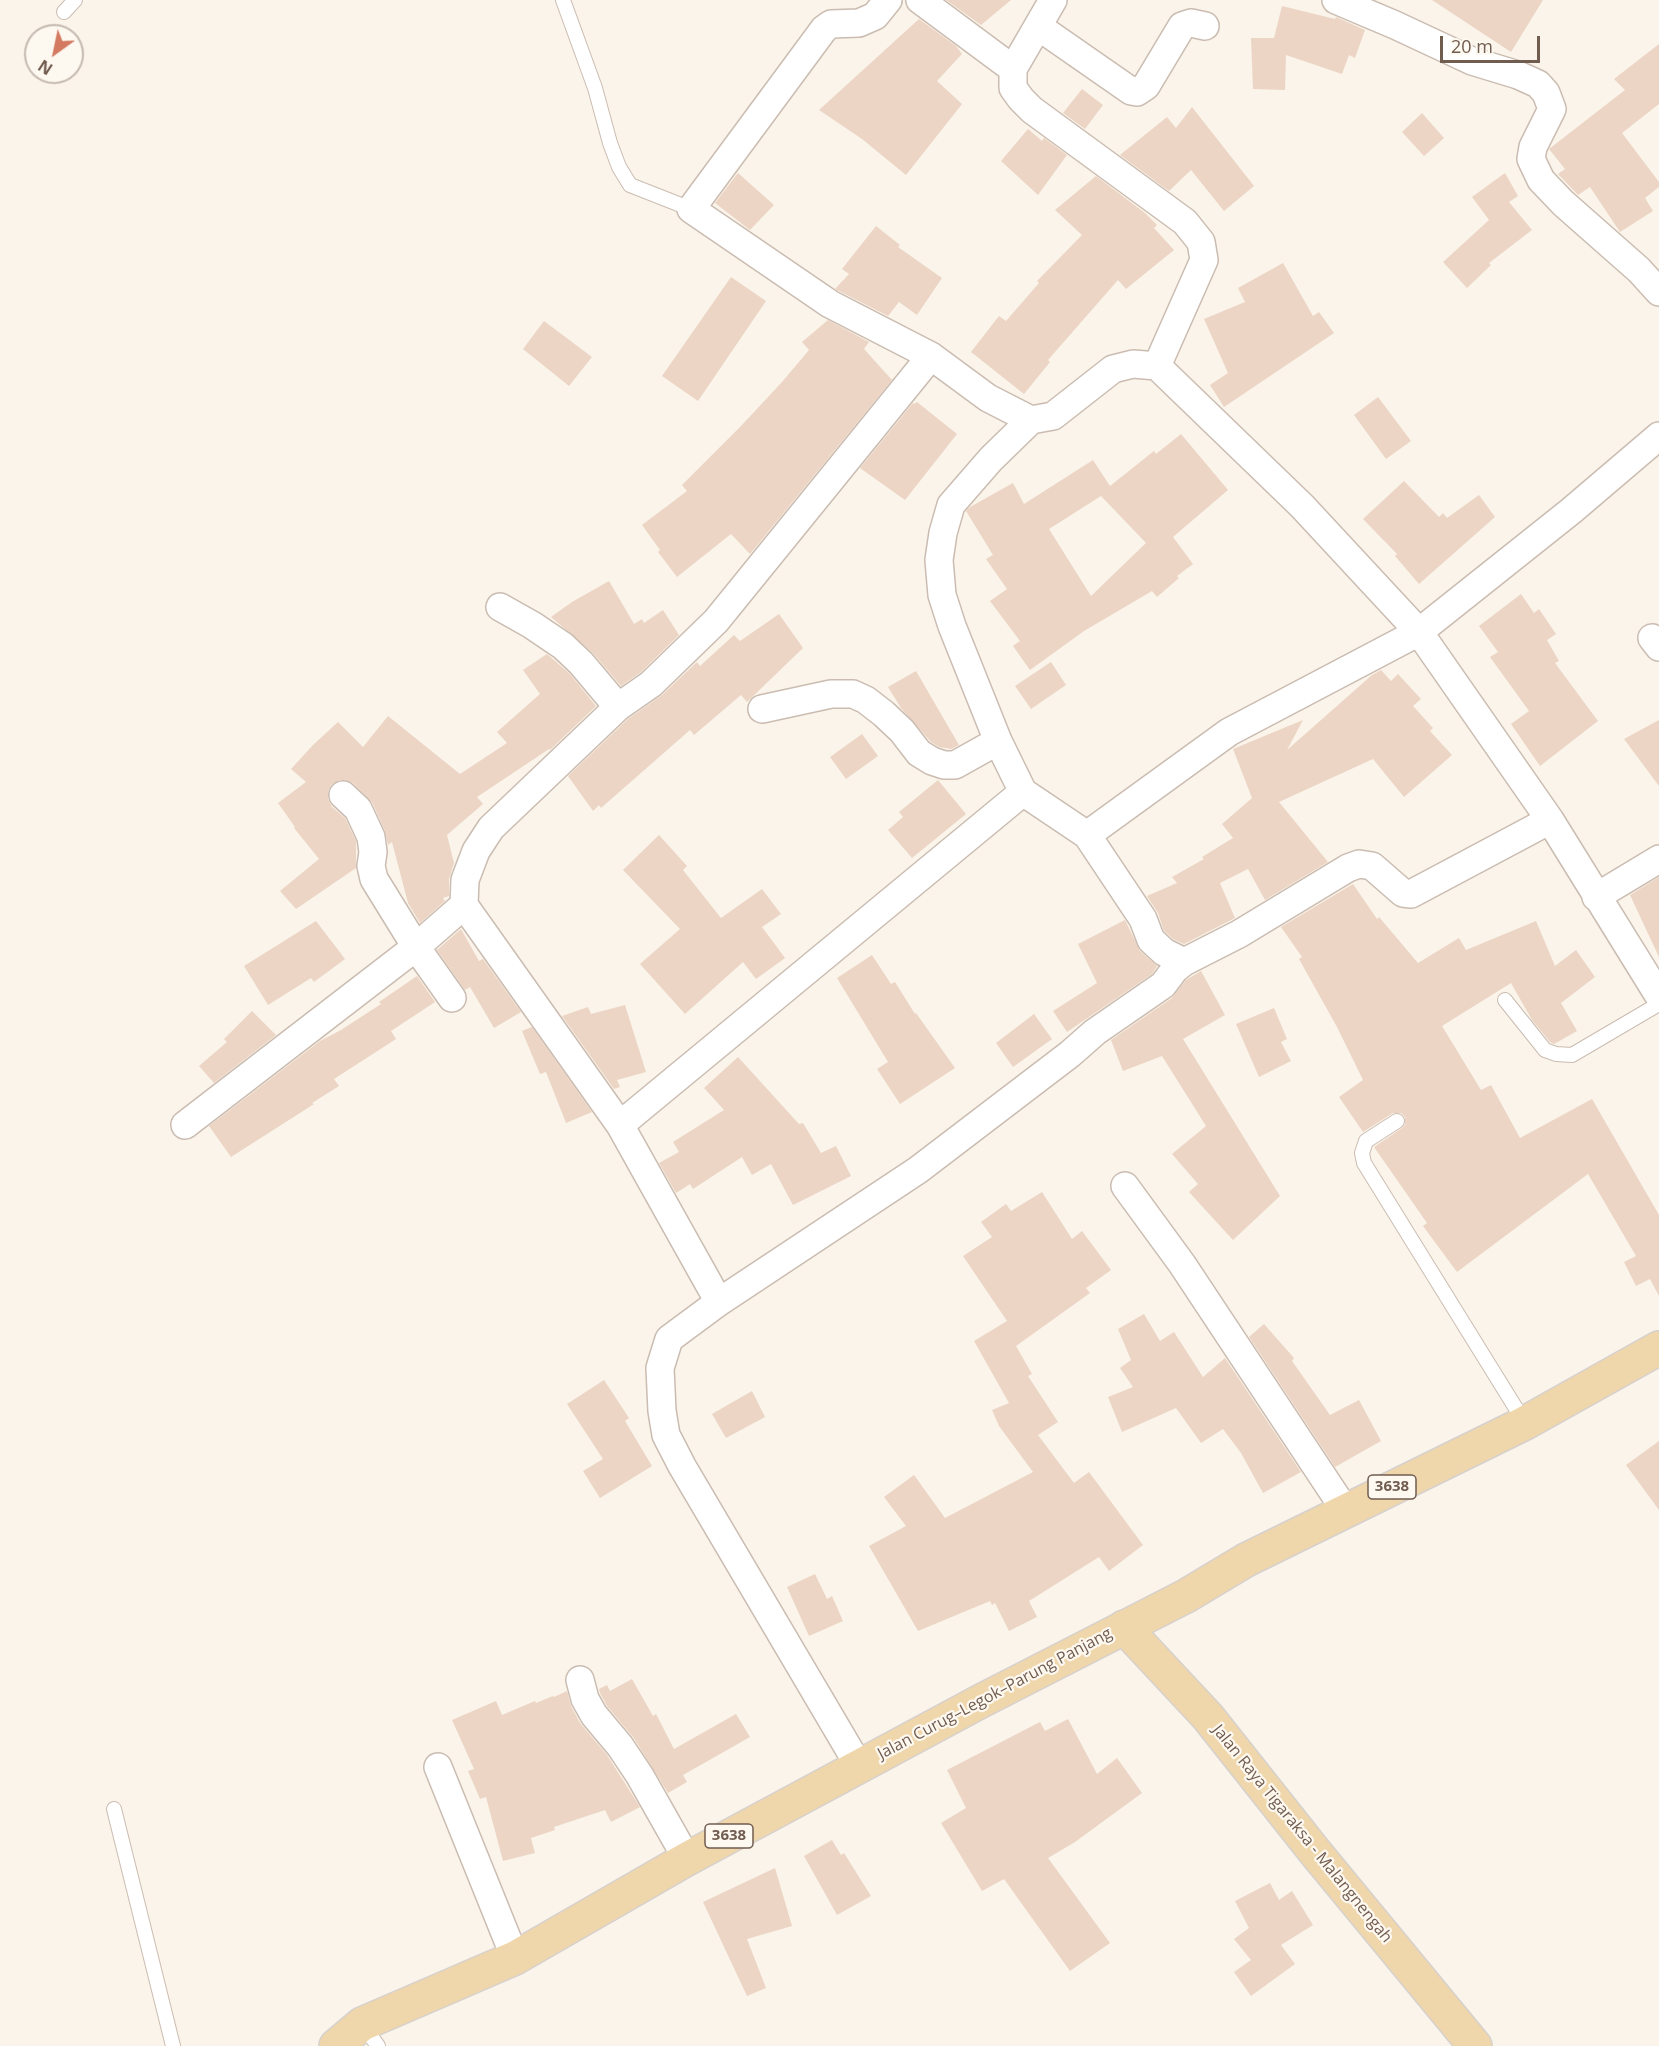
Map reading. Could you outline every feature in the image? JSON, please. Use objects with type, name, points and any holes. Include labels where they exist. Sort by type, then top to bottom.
[{"type":"main road","name":"Jalan Curug–Legok–Parung Panjang","points":[[336,2046],[370,2035],[515,1958],[687,1859],[1186,1596],[1245,1560],[1525,1423],[1659,1348]]},
{"type":"main road","name":"Jalan Raya Tigaraksa - Malangnengah","points":[[1124,1627],[1208,1717],[1315,1852],[1475,2046]]},
{"type":"street","points":[[888,0],[875,16],[859,23],[831,24],[824,29],[691,209],[830,304],[931,356],[988,398],[1031,420]]},
{"type":"street","points":[[920,0],[1012,69]]},
{"type":"street","points":[[1053,0],[1012,69],[1013,88],[1021,99],[1185,222],[1201,242],[1203,260],[1157,366]]},
{"type":"street","points":[[1336,0],[1472,61],[1518,75],[1538,84],[1551,101],[1552,108],[1551,115],[1533,147],[1531,159],[1541,180],[1563,203],[1639,270],[1659,292]]},
{"type":"street","points":[[1038,27],[1131,92],[1137,92],[1146,86],[1182,26],[1191,23],[1205,26]]},
{"type":"street","points":[[719,1302],[620,1125],[464,904],[465,880],[476,851],[491,828],[618,707],[651,684],[716,621],[931,356]]},
{"type":"street","points":[[1184,962],[1164,952],[1151,940],[1143,919],[1086,836],[1023,792],[998,741],[952,626],[942,595],[939,560],[943,533],[951,505],[991,459],[1031,420],[1053,416],[1113,369],[1133,364],[1157,366],[1302,506],[1419,632],[1550,820],[1659,996]]},
{"type":"street","points":[[1086,836],[1229,732],[1419,632],[1571,511],[1659,436]]},
{"type":"street","points":[[500,607],[563,646],[581,663],[618,707]]},
{"type":"street","points":[[762,709],[831,694],[853,693],[884,714],[902,731],[919,753],[944,765],[955,765],[998,741]]},
{"type":"street","points":[[620,1125],[1023,792]]},
{"type":"street","points":[[343,795],[358,809],[366,822],[371,837],[373,852],[371,866],[374,879],[416,947],[452,998]]},
{"type":"street","points":[[859,1767],[666,1436],[660,1368],[669,1339],[719,1302],[918,1170],[1070,1054],[1095,1032],[1163,985],[1175,969],[1184,962],[1239,934],[1348,868],[1359,864],[1372,866],[1403,893],[1411,894],[1550,820]]},
{"type":"street","points":[[1596,897],[1659,859]]},
{"type":"street","points":[[185,1125],[416,947],[464,904]]},
{"type":"street","points":[[1125,1186],[1182,1264],[1345,1510]]},
{"type":"street","points":[[579,1680],[585,1699],[594,1715],[620,1746],[640,1776],[687,1859]]},
{"type":"street","points":[[438,1767],[515,1958]]},
{"type":"lane","points":[[64,12],[75,0]]},
{"type":"lane","points":[[563,0],[595,88],[610,143],[619,167],[630,185],[691,209]]},
{"type":"lane","points":[[1505,1000],[1545,1050],[1556,1054],[1572,1055],[1659,1004]]},
{"type":"lane","points":[[1398,1121],[1366,1141],[1362,1153],[1364,1162],[1525,1423]]},
{"type":"lane","points":[[114,1809],[173,2046]]},
{"type":"building","points":[[946,0],[1011,0],[981,25]]},
{"type":"building","points":[[1432,0],[1543,0],[1511,52]]},
{"type":"building","points":[[1282,6],[1335,19],[1336,17],[1365,30],[1355,58],[1349,55],[1342,74],[1286,55],[1285,90],[1253,89],[1251,38],[1274,38]]},
{"type":"building","points":[[919,19],[956,46],[962,54],[937,81],[962,104],[906,175],[862,139],[819,110]]},
{"type":"building","points":[[1659,44],[1659,104],[1622,133],[1659,182],[1659,187],[1645,198],[1653,211],[1620,232],[1590,187],[1578,195],[1558,174],[1565,169],[1549,149],[1625,90],[1614,79]]},
{"type":"building","points":[[1082,89],[1103,105],[1085,129],[1063,113]]},
{"type":"building","points":[[1192,107],[1254,186],[1224,211],[1191,170],[1169,191],[1120,155],[1167,117],[1176,128]]},
{"type":"building","points":[[1422,113],[1444,138],[1424,156],[1402,132]]},
{"type":"building","points":[[1028,129],[1042,141],[1044,138],[1067,155],[1038,195],[1001,161]]},
{"type":"building","points":[[738,173],[774,205],[750,230],[715,203]]},
{"type":"building","points":[[1505,173],[1518,196],[1509,202],[1532,230],[1489,263],[1491,265],[1467,288],[1443,262],[1489,220],[1472,197]]},
{"type":"building","points":[[1096,176],[1145,213],[1157,225],[1154,228],[1174,250],[1126,289],[1118,280],[1048,360],[1050,362],[1024,394],[971,352],[999,316],[1006,321],[1039,283],[1037,281],[1082,235],[1055,210]]},
{"type":"building","points":[[876,226],[900,245],[898,247],[942,278],[917,315],[899,302],[888,316],[835,289],[849,274],[842,269]]},
{"type":"building","points":[[1283,263],[1313,316],[1319,312],[1334,333],[1224,407],[1210,385],[1228,373],[1204,319],[1245,302],[1238,288]]},
{"type":"building","points":[[731,277],[766,301],[698,401],[662,376]]},
{"type":"building","points":[[828,320],[869,342],[864,349],[892,380],[750,554],[731,534],[677,577],[658,552],[660,550],[642,525],[687,491],[682,485],[782,382],[809,350],[802,342]]},
{"type":"building","points":[[544,321],[592,357],[569,386],[523,349]]},
{"type":"building","points":[[1378,397],[1411,441],[1386,459],[1354,415]]},
{"type":"building","points":[[917,402],[957,434],[905,500],[860,468],[913,403]]},
{"type":"building","points":[[1181,434],[1228,490],[1173,537],[1193,564],[1177,576],[1179,578],[1157,597],[1152,591],[1084,631],[1030,670],[1013,646],[1020,641],[990,601],[1007,589],[986,559],[993,555],[966,511],[1013,483],[1024,504],[1093,460],[1110,486],[1154,451],[1156,454]],"holes":[[[1101,496],[1146,543],[1091,596],[1049,529]]]},
{"type":"building","points":[[1404,481],[1439,517],[1443,513],[1447,518],[1479,495],[1495,517],[1419,584],[1395,556],[1397,554],[1363,519]]},
{"type":"building","points":[[609,581],[634,624],[642,619],[644,623],[663,610],[679,635],[641,672],[621,686],[592,652],[551,617]]},
{"type":"building","points":[[1521,594],[1534,613],[1539,609],[1556,634],[1547,640],[1559,661],[1555,663],[1598,721],[1540,766],[1511,724],[1529,711],[1490,657],[1498,652],[1479,626]]},
{"type":"building","points":[[779,614],[803,648],[747,702],[741,695],[694,735],[690,730],[601,808],[599,805],[593,811],[568,776],[628,719],[662,695],[697,662],[700,666],[734,635],[740,641]]},
{"type":"building","points":[[547,654],[570,674],[596,706],[550,750],[477,797],[483,804],[447,835],[454,863],[449,879],[449,896],[443,898],[445,901],[420,923],[408,903],[392,842],[388,845],[385,831],[372,802],[353,783],[339,780],[331,785],[328,799],[332,807],[345,818],[356,841],[356,868],[296,909],[280,891],[319,859],[294,828],[278,803],[306,782],[291,769],[313,745],[338,722],[363,747],[388,716],[460,774],[507,743],[497,732],[540,694],[523,670]]},
{"type":"building","points":[[1051,662],[1066,685],[1031,709],[1015,686]]},
{"type":"building","points":[[1381,670],[1391,681],[1398,674],[1421,699],[1413,706],[1433,728],[1430,731],[1452,755],[1404,797],[1373,759],[1279,802],[1328,862],[1265,900],[1248,869],[1220,883],[1235,918],[1184,944],[1173,939],[1164,931],[1158,913],[1147,896],[1177,883],[1172,877],[1204,859],[1202,857],[1233,838],[1222,824],[1252,798],[1233,749],[1303,720],[1287,750],[1372,675]]},
{"type":"building","points":[[916,671],[959,745],[951,749],[939,747],[931,742],[901,708],[888,687]]},
{"type":"building","points":[[1659,720],[1659,786],[1624,739]]},
{"type":"building","points":[[862,734],[878,756],[846,779],[830,757]]},
{"type":"building","points":[[938,780],[966,814],[912,858],[888,830],[903,817],[899,812]]},
{"type":"building","points":[[659,835],[687,866],[683,870],[721,918],[762,889],[781,914],[762,927],[785,958],[756,979],[743,962],[685,1014],[640,964],[680,929],[623,870]]},
{"type":"building","points":[[1659,877],[1659,957],[1630,895]]},
{"type":"building","points":[[1353,884],[1377,919],[1379,917],[1418,963],[1459,938],[1466,950],[1536,921],[1555,966],[1576,950],[1595,977],[1561,1003],[1577,1031],[1554,1044],[1550,1042],[1532,1020],[1511,983],[1442,1026],[1481,1090],[1491,1085],[1520,1138],[1592,1099],[1659,1215],[1659,1296],[1650,1279],[1636,1286],[1624,1262],[1636,1256],[1588,1174],[1457,1272],[1423,1226],[1427,1223],[1374,1147],[1402,1128],[1405,1125],[1405,1117],[1401,1113],[1393,1113],[1363,1132],[1339,1097],[1363,1080],[1299,959],[1302,957],[1281,927]]},
{"type":"building","points":[[1125,920],[1140,951],[1157,966],[1152,974],[1067,1032],[1053,1011],[1097,983],[1078,944]]},
{"type":"building","points":[[316,921],[345,959],[314,982],[311,978],[268,1005],[244,966]]},
{"type":"building","points":[[461,929],[479,961],[483,959],[521,1012],[494,1028],[470,987],[465,990],[437,950]]},
{"type":"building","points":[[872,955],[891,984],[895,982],[915,1014],[955,1068],[900,1104],[877,1069],[888,1062],[837,978]]},
{"type":"building","points":[[1201,971],[1225,1015],[1183,1039],[1280,1196],[1233,1240],[1189,1192],[1198,1184],[1172,1154],[1206,1126],[1162,1056],[1123,1071],[1111,1040],[1172,998],[1186,980]]},
{"type":"building","points":[[417,976],[435,1002],[391,1031],[396,1039],[334,1079],[339,1086],[231,1157],[209,1126],[320,1041],[381,1004],[379,1002]]},
{"type":"building","points":[[625,1005],[646,1072],[617,1080],[620,1087],[614,1089],[562,1016],[588,1007],[591,1014]]},
{"type":"building","points":[[1274,1008],[1287,1039],[1281,1042],[1291,1061],[1259,1077],[1236,1024]]},
{"type":"building","points":[[252,1011],[276,1035],[214,1083],[199,1066],[227,1042],[224,1039]]},
{"type":"building","points":[[1034,1014],[1052,1039],[1013,1067],[996,1043]]},
{"type":"building","points":[[532,1027],[592,1112],[566,1123],[546,1072],[540,1074],[522,1031]]},
{"type":"building","points":[[738,1057],[799,1124],[803,1123],[821,1153],[836,1146],[851,1176],[793,1205],[771,1164],[752,1175],[742,1157],[693,1189],[690,1184],[676,1193],[659,1163],[679,1152],[673,1142],[724,1110],[704,1088]]},
{"type":"building","points":[[1042,1192],[1072,1239],[1082,1231],[1111,1270],[1086,1288],[1090,1293],[1016,1346],[1032,1374],[1028,1376],[1058,1422],[1038,1435],[1074,1483],[1089,1472],[1143,1545],[1109,1571],[1099,1557],[1029,1601],[1037,1617],[1009,1631],[995,1603],[992,1605],[990,1601],[918,1631],[869,1546],[906,1526],[884,1497],[914,1475],[945,1518],[1033,1472],[999,1426],[992,1410],[1009,1403],[974,1341],[1007,1321],[963,1256],[992,1237],[981,1222],[1006,1204],[1011,1211]]},
{"type":"building","points":[[1144,1314],[1160,1341],[1174,1332],[1203,1377],[1225,1358],[1301,1472],[1263,1493],[1241,1453],[1223,1429],[1201,1443],[1176,1408],[1122,1432],[1108,1397],[1133,1387],[1120,1368],[1131,1360],[1118,1329]]},
{"type":"building","points":[[1264,1324],[1294,1358],[1292,1361],[1330,1415],[1359,1400],[1381,1441],[1335,1467],[1249,1337]]},
{"type":"building","points":[[604,1380],[629,1418],[625,1421],[652,1466],[600,1498],[583,1471],[603,1459],[567,1404]]},
{"type":"building","points":[[752,1391],[765,1417],[726,1438],[712,1414]]},
{"type":"building","points":[[1659,1441],[1659,1510],[1626,1465]]},
{"type":"building","points":[[815,1574],[827,1599],[832,1596],[843,1621],[809,1636],[787,1587]]},
{"type":"building","points":[[632,1679],[653,1716],[656,1714],[674,1749],[736,1714],[750,1737],[683,1775],[687,1782],[668,1793],[633,1737],[607,1706],[600,1693],[599,1689],[607,1685],[610,1691]]},
{"type":"building","points":[[567,1691],[571,1706],[580,1723],[607,1755],[640,1807],[611,1822],[605,1810],[554,1827],[555,1830],[531,1838],[535,1853],[503,1861],[486,1797],[480,1799],[468,1771],[474,1769],[452,1720],[496,1701],[502,1715]]},
{"type":"building","points":[[1068,1719],[1097,1774],[1117,1758],[1142,1793],[1075,1842],[1048,1858],[1110,1943],[1070,1971],[1004,1879],[982,1891],[941,1823],[966,1808],[947,1770],[1040,1722],[1045,1731]]},
{"type":"building","points":[[832,1840],[841,1855],[844,1853],[871,1896],[837,1915],[804,1856]]},
{"type":"building","points":[[775,1868],[792,1926],[747,1939],[766,1988],[747,1996],[703,1902]]},
{"type":"building","points":[[1270,1883],[1279,1900],[1292,1891],[1313,1925],[1281,1945],[1295,1964],[1251,1996],[1234,1972],[1251,1960],[1234,1939],[1249,1928],[1235,1901]]}]
